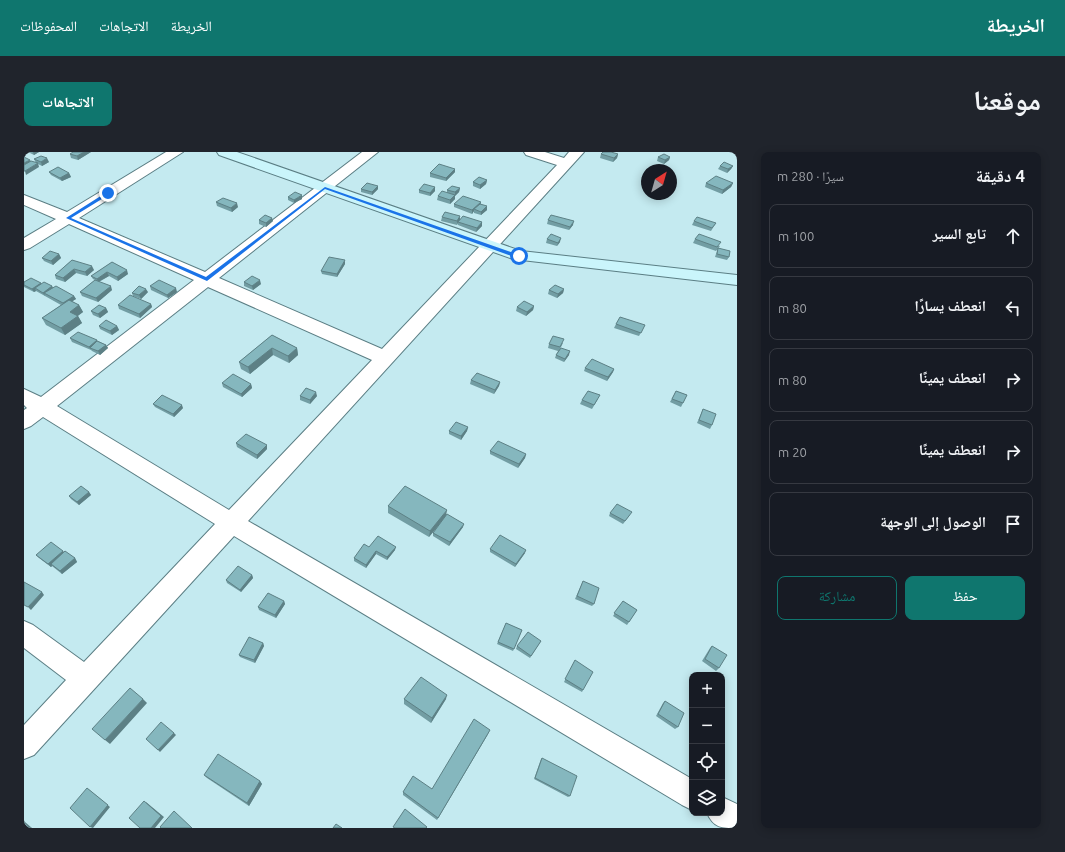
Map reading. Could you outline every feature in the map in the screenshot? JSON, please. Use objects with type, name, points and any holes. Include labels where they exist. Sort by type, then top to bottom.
[{"type":"street","points":[[24,245],[176,152]]},
{"type":"street","points":[[224,152],[519,256],[737,280]]},
{"type":"street","points":[[371,152],[207,279],[30,408],[232,523],[689,793]]},
{"type":"street","points":[[531,152],[572,157]]},
{"type":"street","points":[[24,746],[572,157]]},
{"type":"street","points":[[24,199],[385,358]]},
{"type":"street","points":[[24,633],[86,680]]},
{"type":"street","points":[[725,814],[737,821]]},
{"type":"building","points":[[73,152],[84,152],[77,156],[70,154]]},
{"type":"building","points":[[603,152],[618,154],[614,158],[601,154]]},
{"type":"building","points":[[664,154],[670,157],[665,160],[658,157]]},
{"type":"building","points":[[41,156],[47,158],[41,162],[34,159]]},
{"type":"building","points":[[24,157],[30,160],[24,163]]},
{"type":"building","points":[[31,161],[38,163],[24,171],[24,165]]},
{"type":"building","points":[[724,162],[733,166],[728,169],[720,166]]},
{"type":"building","points":[[439,164],[455,169],[446,178],[430,173]]},
{"type":"building","points":[[58,167],[69,173],[60,178],[49,172]]},
{"type":"building","points":[[716,176],[733,183],[723,190],[706,183]]},
{"type":"building","points":[[479,177],[487,180],[480,185],[473,182]]},
{"type":"building","points":[[367,183],[378,186],[372,192],[361,189]]},
{"type":"building","points":[[424,184],[435,187],[430,193],[419,190]]},
{"type":"building","points":[[452,186],[460,188],[455,192],[447,190]]},
{"type":"building","points":[[442,191],[455,195],[450,200],[438,196]]},
{"type":"building","points":[[295,192],[302,195],[294,200],[288,197]]},
{"type":"building","points":[[463,196],[481,202],[472,210],[454,204]]},
{"type":"building","points":[[223,198],[237,203],[231,208],[216,202]]},
{"type":"building","points":[[480,204],[487,206],[481,212],[474,209]]},
{"type":"building","points":[[445,212],[460,216],[457,221],[442,217]]},
{"type":"building","points":[[265,215],[272,218],[266,223],[259,220]]},
{"type":"building","points":[[551,215],[574,221],[570,227],[548,220]]},
{"type":"building","points":[[463,216],[482,222],[477,228],[458,222]]},
{"type":"building","points":[[697,217],[716,223],[712,228],[694,221]]},
{"type":"building","points":[[551,234],[561,238],[558,243],[547,239]]},
{"type":"building","points":[[699,234],[721,242],[717,247],[695,239]]},
{"type":"building","points":[[718,248],[730,251],[729,257],[717,254]]},
{"type":"building","points":[[50,251],[59,254],[51,261],[42,258]]},
{"type":"building","points":[[329,257],[345,260],[337,274],[321,271]]},
{"type":"building","points":[[72,260],[92,266],[85,272],[74,269],[63,278],[55,275]]},
{"type":"building","points":[[112,262],[127,270],[117,277],[107,272],[97,279],[91,276]]},
{"type":"building","points":[[252,276],[260,280],[252,286],[244,282]]},
{"type":"building","points":[[31,278],[41,283],[32,289],[24,285],[24,282]]},
{"type":"building","points":[[95,280],[111,286],[96,298],[80,292]]},
{"type":"building","points":[[159,280],[176,288],[167,295],[150,286]]},
{"type":"building","points":[[44,282],[52,286],[43,293],[35,288]]},
{"type":"building","points":[[555,285],[564,289],[558,294],[549,290]]},
{"type":"building","points":[[56,286],[74,296],[63,303],[44,293]]},
{"type":"building","points":[[139,286],[146,289],[139,295],[132,293]]},
{"type":"building","points":[[130,295],[151,304],[139,314],[118,305]]},
{"type":"building","points":[[69,300],[79,305],[70,312],[78,316],[61,328],[42,318]]},
{"type":"building","points":[[524,301],[534,306],[527,312],[517,307]]},
{"type":"building","points":[[99,305],[106,308],[98,314],[91,311]]},
{"type":"building","points":[[620,317],[645,325],[641,333],[616,324]]},
{"type":"building","points":[[106,320],[117,326],[110,331],[99,326]]},
{"type":"building","points":[[78,332],[97,340],[89,347],[70,338]]},
{"type":"building","points":[[272,335],[297,348],[288,356],[272,348],[248,367],[239,362]]},
{"type":"building","points":[[553,336],[564,339],[560,347],[549,344]]},
{"type":"building","points":[[97,341],[106,345],[98,351],[90,348]]},
{"type":"building","points":[[561,348],[570,351],[565,359],[556,355]]},
{"type":"building","points":[[592,359],[614,369],[608,377],[585,368]]},
{"type":"building","points":[[477,373],[500,382],[495,390],[471,380]]},
{"type":"building","points":[[233,374],[251,384],[241,394],[222,383]]},
{"type":"building","points":[[306,388],[316,392],[310,400],[300,396]]},
{"type":"building","points":[[588,391],[600,395],[594,405],[582,400]]},
{"type":"building","points":[[676,391],[687,395],[683,403],[672,399]]},
{"type":"building","points":[[162,395],[182,405],[173,414],[153,404]]},
{"type":"building","points":[[703,409],[716,414],[712,425],[699,420]]},
{"type":"building","points":[[456,422],[468,427],[461,436],[449,431]]},
{"type":"building","points":[[246,434],[267,445],[257,455],[236,443]]},
{"type":"building","points":[[498,441],[526,454],[519,464],[490,451]]},
{"type":"building","points":[[81,486],[89,492],[77,502],[69,496]]},
{"type":"building","points":[[405,486],[447,510],[430,531],[388,506]]},
{"type":"building","points":[[617,504],[632,512],[625,521],[610,513]]},
{"type":"building","points":[[447,514],[464,524],[450,542],[433,533]]},
{"type":"building","points":[[500,535],[526,550],[516,564],[490,549]]},
{"type":"building","points":[[378,536],[396,547],[387,557],[376,551],[366,565],[354,558],[364,544],[369,547]]},
{"type":"building","points":[[51,542],[63,551],[48,564],[36,555]]},
{"type":"building","points":[[65,551],[75,558],[60,571],[51,564]]},
{"type":"building","points":[[238,566],[252,575],[240,590],[226,580]]},
{"type":"building","points":[[583,581],[599,588],[594,604],[577,596]]},
{"type":"building","points":[[24,582],[42,592],[28,607],[24,605]]},
{"type":"building","points":[[268,593],[284,601],[275,615],[258,607]]},
{"type":"building","points":[[623,601],[637,610],[629,622],[614,613]]},
{"type":"building","points":[[506,623],[522,630],[514,649],[498,642]]},
{"type":"building","points":[[528,632],[541,641],[531,656],[517,646]]},
{"type":"building","points":[[249,637],[263,643],[254,660],[239,655]]},
{"type":"building","points":[[712,646],[727,655],[719,668],[705,659]]},
{"type":"building","points":[[575,660],[593,672],[583,690],[565,679]]},
{"type":"building","points":[[421,677],[447,695],[432,718],[404,699]]},
{"type":"building","points":[[130,688],[143,699],[105,740],[92,729]]},
{"type":"building","points":[[665,701],[684,713],[678,727],[658,714]]},
{"type":"building","points":[[474,719],[490,730],[438,818],[403,792],[413,776],[432,789]]},
{"type":"building","points":[[161,722],[174,733],[158,750],[146,739]]},
{"type":"building","points":[[218,754],[260,781],[247,803],[204,775]]},
{"type":"building","points":[[542,758],[577,776],[570,796],[535,778]]},
{"type":"building","points":[[87,788],[108,805],[90,827],[70,808]]},
{"type":"building","points":[[144,801],[161,816],[151,828],[140,828],[129,818]]},
{"type":"building","points":[[405,809],[427,827],[393,827]]},
{"type":"building","points":[[174,811],[192,828],[161,828],[160,827]]},
{"type":"building","points":[[24,822],[29,828],[24,828]]},
{"type":"building","points":[[336,824],[342,828],[333,828]]},
{"type":"route","points":[[108,193],[68,218],[207,279],[325,188],[519,256]]}]
